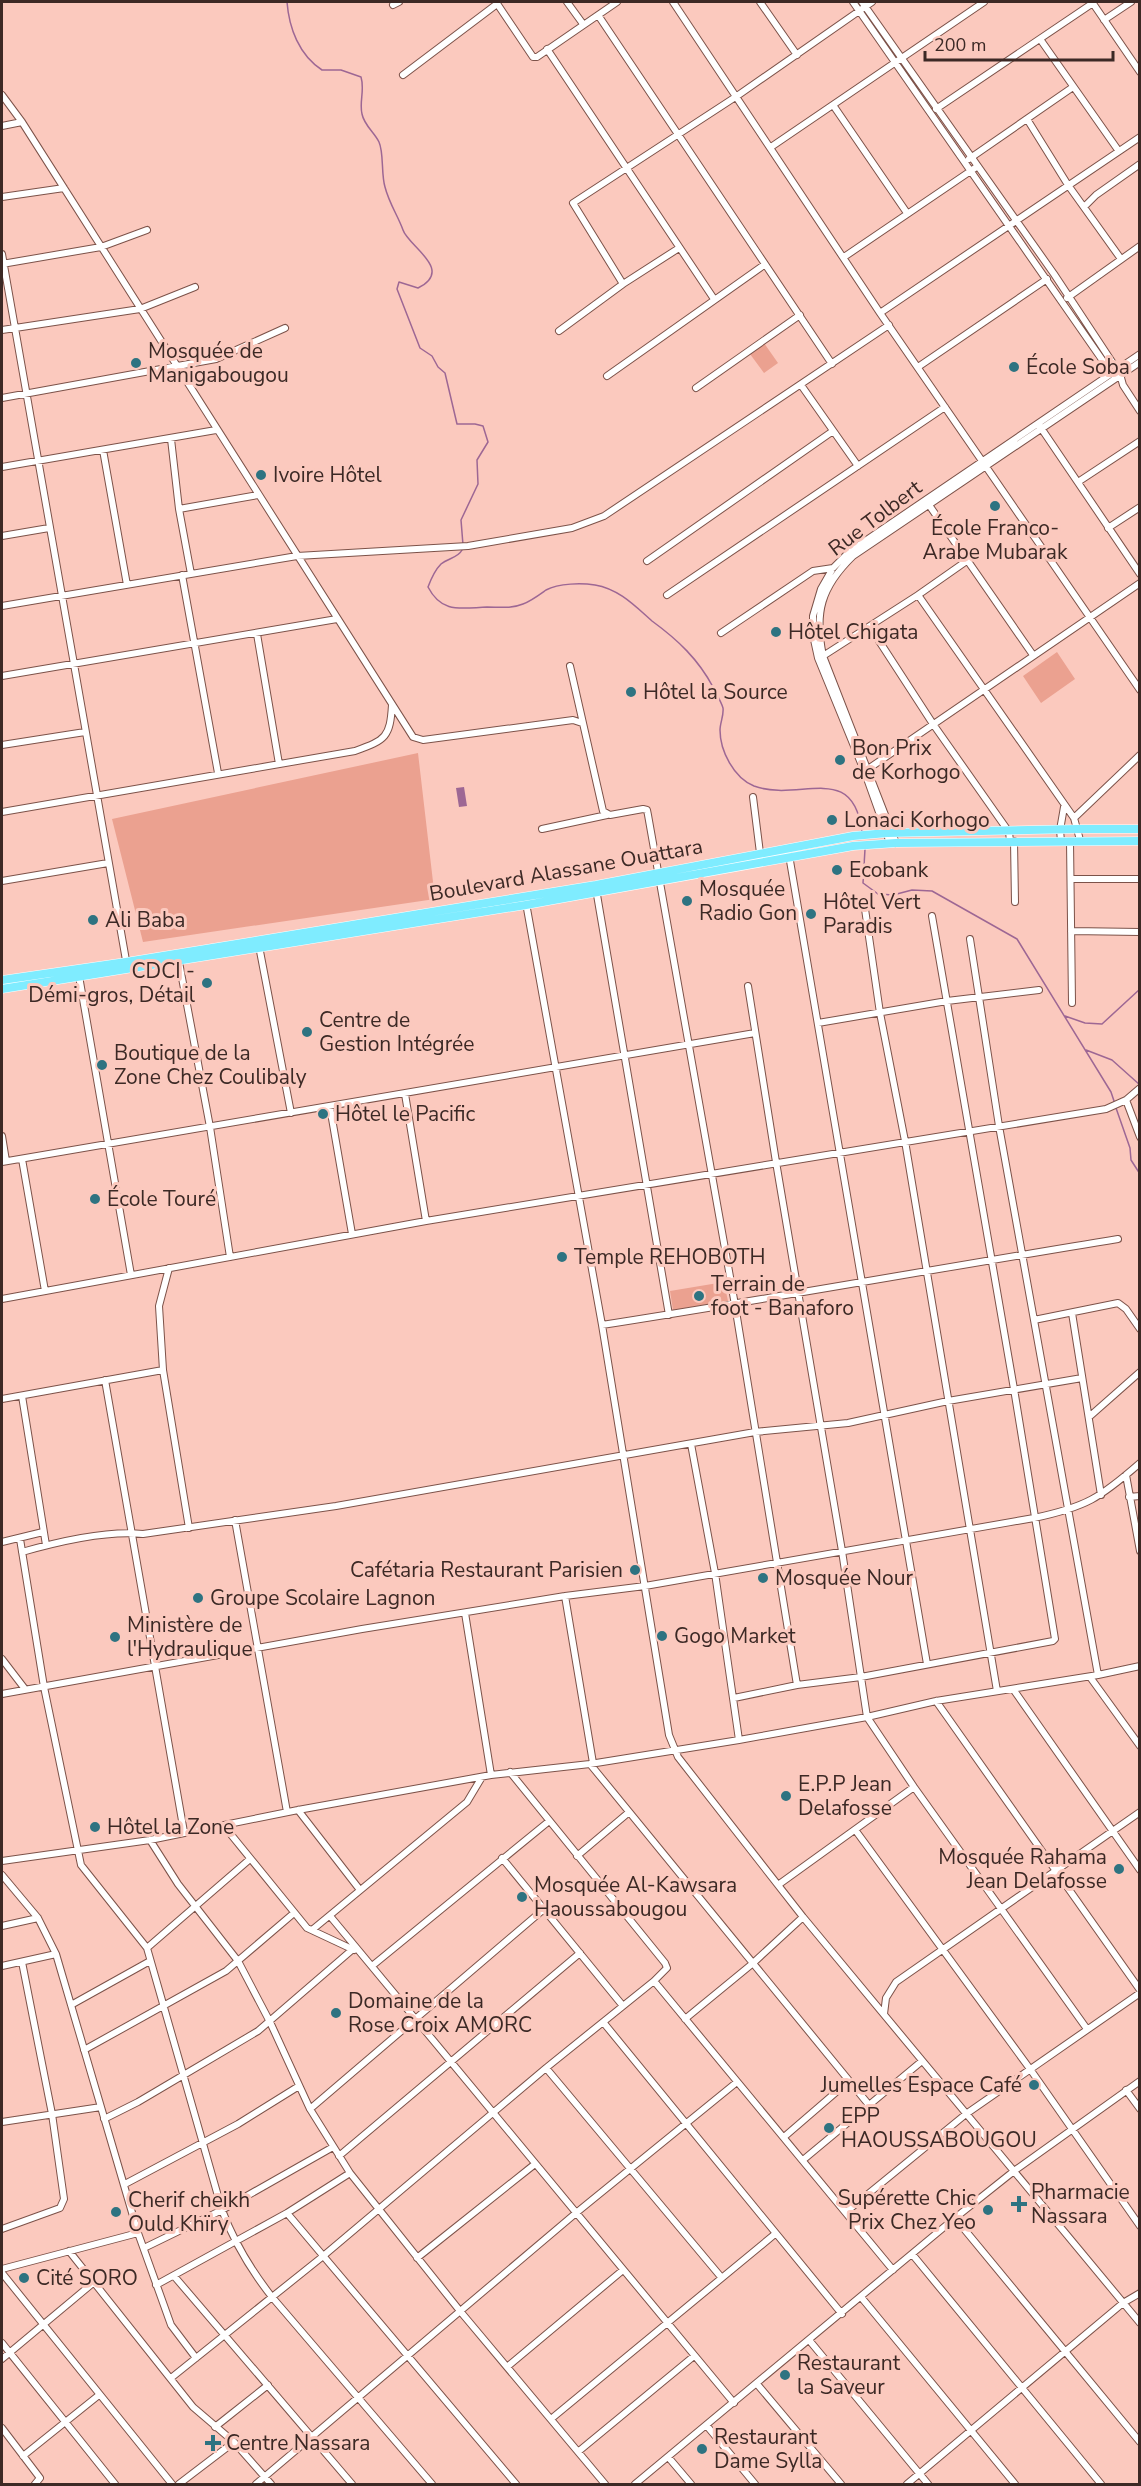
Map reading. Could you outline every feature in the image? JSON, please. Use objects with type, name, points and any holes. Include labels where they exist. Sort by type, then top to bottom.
[{"type":"main road","name":"Boulevard Alassane Ouattara","points":[[660,877],[760,853],[852,836],[1078,828],[1140,829]]},
{"type":"main road","name":"Boulevard Alassane Ouattara","points":[[4,984],[127,966],[179,962],[396,927],[526,905],[660,877],[853,846],[893,843],[1140,841]]},
{"type":"main road","name":"Boulevard Alassane Ouattara","points":[[4,984],[79,976],[258,939],[525,896],[596,889]]},
{"type":"main road","points":[[394,918],[396,927]]},
{"type":"street","points":[[567,2],[583,24]]},
{"type":"street","points":[[403,75],[496,3],[530,55],[537,57],[617,2]]},
{"type":"street","points":[[673,2],[880,313],[1140,690]]},
{"type":"street","points":[[760,2],[797,56]]},
{"type":"street","points":[[853,2],[862,6],[898,61],[969,159]]},
{"type":"street","points":[[623,284],[573,203],[797,56],[862,6],[872,2]]},
{"type":"street","points":[[771,147],[984,2]]},
{"type":"street","points":[[936,109],[1092,2],[1138,68]]},
{"type":"street","points":[[1104,20],[1131,2]]},
{"type":"street","points":[[598,15],[832,364]]},
{"type":"street","points":[[1040,39],[1118,150]]},
{"type":"street","points":[[548,49],[714,299]]},
{"type":"street","points":[[898,61],[936,109],[1047,279],[1116,373]]},
{"type":"street","points":[[969,159],[1073,87]]},
{"type":"street","points":[[2,94],[337,619],[417,739],[573,720],[582,723]]},
{"type":"street","points":[[834,105],[907,213]]},
{"type":"street","points":[[1027,119],[1068,185],[1121,259]]},
{"type":"street","points":[[2,126],[22,122]]},
{"type":"street","points":[[880,313],[1140,137]]},
{"type":"street","points":[[1084,207],[1096,195],[1140,164]]},
{"type":"street","points":[[844,257],[975,168]]},
{"type":"street","points":[[2,197],[64,188]]},
{"type":"street","points":[[1013,224],[1069,296],[1140,411]]},
{"type":"street","points":[[2,264],[101,247],[147,230]]},
{"type":"street","points":[[1063,301],[1140,246]]},
{"type":"street","points":[[559,331],[623,284],[679,248]]},
{"type":"street","points":[[2,254],[127,966]]},
{"type":"street","points":[[608,376],[764,265]]},
{"type":"street","points":[[918,367],[1047,279]]},
{"type":"street","points":[[2,330],[140,309],[195,287]]},
{"type":"street","points":[[696,388],[800,315]]},
{"type":"street","points":[[2,606],[297,556],[468,546],[572,528],[604,516],[889,325]]},
{"type":"street","points":[[2,398],[216,359],[285,328]]},
{"type":"street","name":"Rue Tolbert","points":[[886,834],[868,769],[823,656],[819,635],[819,615],[826,591],[838,572],[854,556],[1140,354]]},
{"type":"street","name":"Rue Tolbert","points":[[1116,373],[1140,362]]},
{"type":"street","points":[[801,385],[858,466]]},
{"type":"street","points":[[667,596],[945,407]]},
{"type":"street","points":[[1039,425],[1140,574]]},
{"type":"street","points":[[2,467],[216,430]]},
{"type":"street","points":[[647,561],[833,431]]},
{"type":"street","points":[[171,439],[178,509],[191,574]]},
{"type":"street","points":[[1078,482],[1140,441]]},
{"type":"street","points":[[103,450],[127,585]]},
{"type":"street","name":"Rue Tolbert","points":[[886,834],[815,646],[812,624],[816,603],[821,589],[834,568],[849,552],[984,464]]},
{"type":"street","points":[[178,509],[258,495]]},
{"type":"street","points":[[929,505],[1034,655]]},
{"type":"street","points":[[1108,528],[1140,507]]},
{"type":"street","points":[[2,536],[49,528]]},
{"type":"street","points":[[823,656],[968,560]]},
{"type":"street","points":[[721,633],[813,571],[834,568]]},
{"type":"street","points":[[182,575],[218,773]]},
{"type":"street","points":[[868,769],[1140,583]]},
{"type":"street","points":[[918,595],[1074,818],[1080,840]]},
{"type":"street","points":[[2,676],[337,619]]},
{"type":"street","points":[[870,627],[933,724],[1009,832],[1012,841],[1015,902]]},
{"type":"street","points":[[257,634],[279,764]]},
{"type":"street","points":[[570,666],[603,812],[606,815]]},
{"type":"street","points":[[2,812],[95,794],[355,751],[376,744],[385,738],[390,727],[392,704]]},
{"type":"street","points":[[2,745],[85,732]]},
{"type":"street","points":[[1074,818],[1140,755]]},
{"type":"street","points":[[753,797],[760,853]]},
{"type":"street","points":[[1061,841],[1060,830],[1065,807]]},
{"type":"street","points":[[542,829],[638,809],[646,810],[660,877],[735,1305],[797,1685]]},
{"type":"street","points":[[886,834],[893,843]]},
{"type":"street","points":[[1070,841],[1072,1003]]},
{"type":"street","points":[[787,848],[927,1664]]},
{"type":"street","points":[[2,881],[108,863]]},
{"type":"street","points":[[1071,879],[1140,879]]},
{"type":"street","points":[[596,889],[669,1315]]},
{"type":"street","points":[[525,896],[602,1325],[669,1736],[674,1749],[682,1766],[778,1885],[1140,2323]]},
{"type":"street","points":[[865,909],[880,1013],[905,1141],[997,1691]]},
{"type":"street","points":[[734,1698],[797,1685],[861,1677],[1055,1639],[932,916]]},
{"type":"street","points":[[1071,931],[1140,932]]},
{"type":"street","points":[[258,939],[291,1113]]},
{"type":"street","points":[[970,939],[999,1126],[1098,1675]]},
{"type":"street","points":[[179,962],[210,1127],[230,1257]]},
{"type":"street","points":[[79,976],[131,1275]]},
{"type":"street","points":[[748,986],[842,1551],[867,1717],[1000,1909],[1087,2029]]},
{"type":"street","points":[[818,1023],[947,1001],[1039,990]]},
{"type":"street","points":[[2,1136],[4,1162],[755,1033]]},
{"type":"street","points":[[2,1299],[426,1221],[1118,1106],[1138,1090]]},
{"type":"street","points":[[405,1094],[426,1221]]},
{"type":"street","points":[[1126,1100],[1140,1137]]},
{"type":"street","points":[[330,1107],[352,1234]]},
{"type":"street","points":[[22,1159],[45,1291]]},
{"type":"street","points":[[602,1325],[735,1305],[861,1281],[1118,1239]]},
{"type":"street","points":[[169,1268],[159,1306],[163,1370],[189,1527]]},
{"type":"street","points":[[1034,1320],[1118,1303],[1126,1309],[1140,1329]]},
{"type":"street","points":[[1072,1313],[1101,1496]]},
{"type":"street","points":[[2,1399],[163,1370]]},
{"type":"street","points":[[1089,1417],[1140,1372]]},
{"type":"street","points":[[22,1552],[46,1545],[131,1532],[143,1534],[348,1504],[755,1432],[883,1416],[948,1401],[1082,1378]]},
{"type":"street","points":[[105,1380],[153,1667],[184,1832]]},
{"type":"street","points":[[22,1396],[46,1545]]},
{"type":"street","points":[[691,1444],[715,1573],[740,1740]]},
{"type":"street","points":[[2,1694],[258,1648],[565,1596],[645,1586],[1034,1518],[1068,1510],[1101,1496],[1140,1463]]},
{"type":"street","points":[[1126,1475],[1140,1551]]},
{"type":"street","points":[[1129,1497],[1140,1496]]},
{"type":"street","points":[[235,1521],[287,1812]]},
{"type":"street","points":[[2,1542],[43,1532]]},
{"type":"street","points":[[20,1539],[44,1687],[82,1867],[147,1948],[222,2210],[234,2242],[252,2272],[272,2297],[432,2484]]},
{"type":"street","points":[[565,1596],[591,1763],[628,1813],[869,2104]]},
{"type":"street","points":[[465,1613],[491,1776]]},
{"type":"street","points":[[2,1659],[25,1689]]},
{"type":"street","points":[[2,1861],[150,1840],[184,1832],[224,1827],[298,1809],[510,1772],[591,1763],[740,1740],[867,1717],[936,1701],[1090,1677],[1140,1666]]},
{"type":"street","points":[[1090,1677],[1140,1746]]},
{"type":"street","points":[[1013,1689],[1140,1870]]},
{"type":"street","points":[[846,2212],[966,2114],[1140,1991],[936,1701]]},
{"type":"street","points":[[171,2379],[322,2257],[492,2112],[665,1972],[667,1968],[664,1963],[548,1822],[510,1772]]},
{"type":"street","points":[[312,1930],[467,1802],[482,1777]]},
{"type":"street","points":[[778,1885],[914,1787]]},
{"type":"street","points":[[298,1809],[360,1890]]},
{"type":"street","points":[[884,2014],[889,1990],[896,1982],[1140,1812]]},
{"type":"street","points":[[576,1856],[628,1813]]},
{"type":"street","points":[[372,1966],[548,1822]]},
{"type":"street","points":[[224,1827],[294,1913],[312,1930],[360,1952]]},
{"type":"street","points":[[856,1831],[1030,2069],[1140,2226]]},
{"type":"street","points":[[150,1840],[178,1884],[238,1961],[270,2022],[310,2109],[350,2173],[460,2311],[605,2484]]},
{"type":"street","points":[[502,1858],[623,2006]]},
{"type":"street","points":[[147,1948],[250,1859]]},
{"type":"street","points":[[2,1875],[38,1918],[56,1954],[138,2233],[156,2285],[171,2325],[196,2358]]},
{"type":"street","points":[[310,2109],[544,1909]]},
{"type":"street","points":[[84,2050],[163,2008],[225,1971],[294,1913]]},
{"type":"street","points":[[330,1916],[734,2403]]},
{"type":"street","points":[[685,2019],[752,1964],[804,1917]]},
{"type":"street","points":[[2,1926],[38,1918]]},
{"type":"street","points":[[104,2119],[255,2034],[353,1949]]},
{"type":"street","points":[[339,2156],[580,1953]]},
{"type":"street","points":[[2,1966],[56,1954]]},
{"type":"street","points":[[71,2005],[150,1961]]},
{"type":"street","points":[[2,2229],[60,2208],[64,2199],[52,2114],[22,1962]]},
{"type":"street","points":[[654,1981],[893,2270]]},
{"type":"street","points":[[603,2022],[842,2314]]},
{"type":"street","points":[[803,2160],[922,2061]]},
{"type":"street","points":[[546,2068],[721,2277]]},
{"type":"street","points":[[784,2137],[849,2081]]},
{"type":"street","points":[[635,2484],[955,2218],[1014,2171],[1140,2081]]},
{"type":"street","points":[[256,2484],[576,2213],[737,2082]]},
{"type":"street","points":[[125,2184],[299,2086]]},
{"type":"street","points":[[1126,2091],[1140,2109]]},
{"type":"street","points":[[2,2122],[101,2107]]},
{"type":"street","points":[[144,2248],[222,2210],[333,2147]]},
{"type":"street","points":[[417,2258],[535,2164]]},
{"type":"street","points":[[156,2285],[287,2213],[350,2173]]},
{"type":"street","points":[[287,2213],[516,2484]]},
{"type":"street","points":[[955,2218],[1140,2442]]},
{"type":"street","points":[[138,2233],[2,2271],[42,2325],[172,2484]]},
{"type":"street","points":[[551,2419],[775,2234]]},
{"type":"street","points":[[69,2251],[193,2407],[234,2442],[271,2484]]},
{"type":"street","points":[[912,2254],[1101,2484]]},
{"type":"street","points":[[507,2367],[623,2270]]},
{"type":"street","points":[[174,2276],[352,2484]]},
{"type":"street","points":[[2,2359],[93,2283]]},
{"type":"street","points":[[907,2484],[1123,2303],[1140,2293]]},
{"type":"street","points":[[861,2297],[1015,2484]]},
{"type":"street","points":[[809,2340],[928,2484]]},
{"type":"street","points":[[2,2343],[115,2484]]},
{"type":"street","points":[[579,2451],[694,2356]]},
{"type":"street","points":[[757,2384],[840,2484]]},
{"type":"street","points":[[216,2427],[268,2385]]},
{"type":"street","points":[[23,2456],[99,2395]]},
{"type":"street","points":[[707,2426],[754,2484]]},
{"type":"street","points":[[2,2428],[40,2478],[35,2484]]},
{"type":"street","points":[[178,2484],[234,2442]]},
{"type":"street","points":[[669,2458],[691,2484]]},
{"type":"shaded area","points":[[764,343],[778,363],[764,373],[750,354]]},
{"type":"shaded area","points":[[1057,652],[1075,679],[1041,703],[1023,676]]},
{"type":"shaded area","points":[[418,753],[435,899],[143,942],[112,819]]},
{"type":"shaded area","points":[[464,787],[467,806],[459,807],[456,788]]},
{"type":"shaded area","name":"Terrain de foot - Banaforo","points":[[724,1282],[728,1301],[673,1310],[670,1291]]},
{"type":"waterway","points":[[287,2],[293,31],[307,57],[322,70],[341,70],[361,77],[362,114],[381,147],[384,182],[389,198],[403,230],[431,266],[432,274],[428,281],[418,288],[399,282],[397,289],[420,348],[432,356],[438,367],[445,373],[457,424],[483,426],[488,442],[477,460],[478,484],[461,520],[463,545]]},
{"type":"waterway","points":[[462,550],[436,569],[428,587],[439,602],[461,608],[514,607],[557,586],[584,584],[612,590],[633,604],[679,643],[707,677],[723,708],[720,730],[722,746],[725,755],[740,777],[754,786],[771,790],[822,788],[836,790],[848,797],[857,810],[862,832]]},
{"type":"waterway","points":[[865,849],[863,883],[878,894],[893,895],[912,890],[932,891],[1017,939],[1111,1092],[1115,1104]]},
{"type":"waterway","points":[[1065,1016],[1085,1023],[1102,1024],[1140,989]]},
{"type":"waterway","points":[[1086,1050],[1112,1060],[1140,1085]]},
{"type":"waterway","points":[[1116,1108],[1130,1148],[1131,1160],[1140,1174]]},
{"type":"place","name":"Mosquée de Manigabougou","points":[[136,363]]},
{"type":"place","name":"École Soba","points":[[1014,367]]},
{"type":"place","name":"Ivoire Hôtel","points":[[261,475]]},
{"type":"place","name":"École Franco- Arabe Mubarak","points":[[995,506]]},
{"type":"place","name":"Hôtel Chigata","points":[[776,632]]},
{"type":"place","name":"Hôtel la Source","points":[[631,692]]},
{"type":"place","name":"Bon Prix de Korhogo","points":[[840,760]]},
{"type":"place","name":"Lonaci Korhogo","points":[[832,820]]},
{"type":"place","name":"Ecobank","points":[[837,870]]},
{"type":"place","name":"Mosquée Radio Gon","points":[[687,901]]},
{"type":"place","name":"Hôtel Vert Paradis","points":[[811,914]]},
{"type":"place","name":"Ali Baba","points":[[93,920]]},
{"type":"place","name":"CDCI - Démi-gros, Détail","points":[[207,983]]},
{"type":"place","name":"Centre de Gestion Intégrée","points":[[307,1032]]},
{"type":"place","name":"Boutique de la Zone Chez Coulibaly","points":[[102,1065]]},
{"type":"place","name":"Hôtel le Pacific","points":[[323,1114]]},
{"type":"place","name":"École Touré","points":[[95,1199]]},
{"type":"place","name":"Temple REHOBOTH","points":[[562,1257]]},
{"type":"place","name":"Terrain de foot - Banaforo","points":[[699,1296]]},
{"type":"place","name":"Cafétaria Restaurant Parisien","points":[[635,1570]]},
{"type":"place","name":"Mosquée Nour","points":[[763,1578]]},
{"type":"place","name":"Groupe Scolaire Lagnon","points":[[198,1598]]},
{"type":"place","name":"Gogo Market","points":[[662,1636]]},
{"type":"place","name":"Ministère de l'Hydraulique","points":[[115,1637]]},
{"type":"place","name":"E.P.P Jean Delafosse","points":[[786,1796]]},
{"type":"place","name":"Hôtel la Zone","points":[[95,1827]]},
{"type":"place","name":"Mosquée Rahama Jean Delafosse","points":[[1119,1869]]},
{"type":"place","name":"Mosquée Al-Kawsara Haoussabougou","points":[[522,1897]]},
{"type":"place","name":"Domaine de la Rose Croix AMORC","points":[[336,2013]]},
{"type":"place","name":"Jumelles Espace Café","points":[[1034,2085]]},
{"type":"place","name":"EPP HAOUSSABOUGOU","points":[[829,2128]]},
{"type":"place","name":"Pharmacie Nassara","points":[[1019,2204]]},
{"type":"place","name":"Supérette Chic Prix Chez Yeo","points":[[988,2210]]},
{"type":"place","name":"Cherif cheikh Ould Khïry","points":[[116,2212]]},
{"type":"place","name":"Cité SORO","points":[[24,2278]]},
{"type":"place","name":"Restaurant la Saveur","points":[[785,2375]]},
{"type":"place","name":"Centre Nassara","points":[[213,2443]]},
{"type":"place","name":"Restaurant Dame Sylla","points":[[702,2449]]}]
